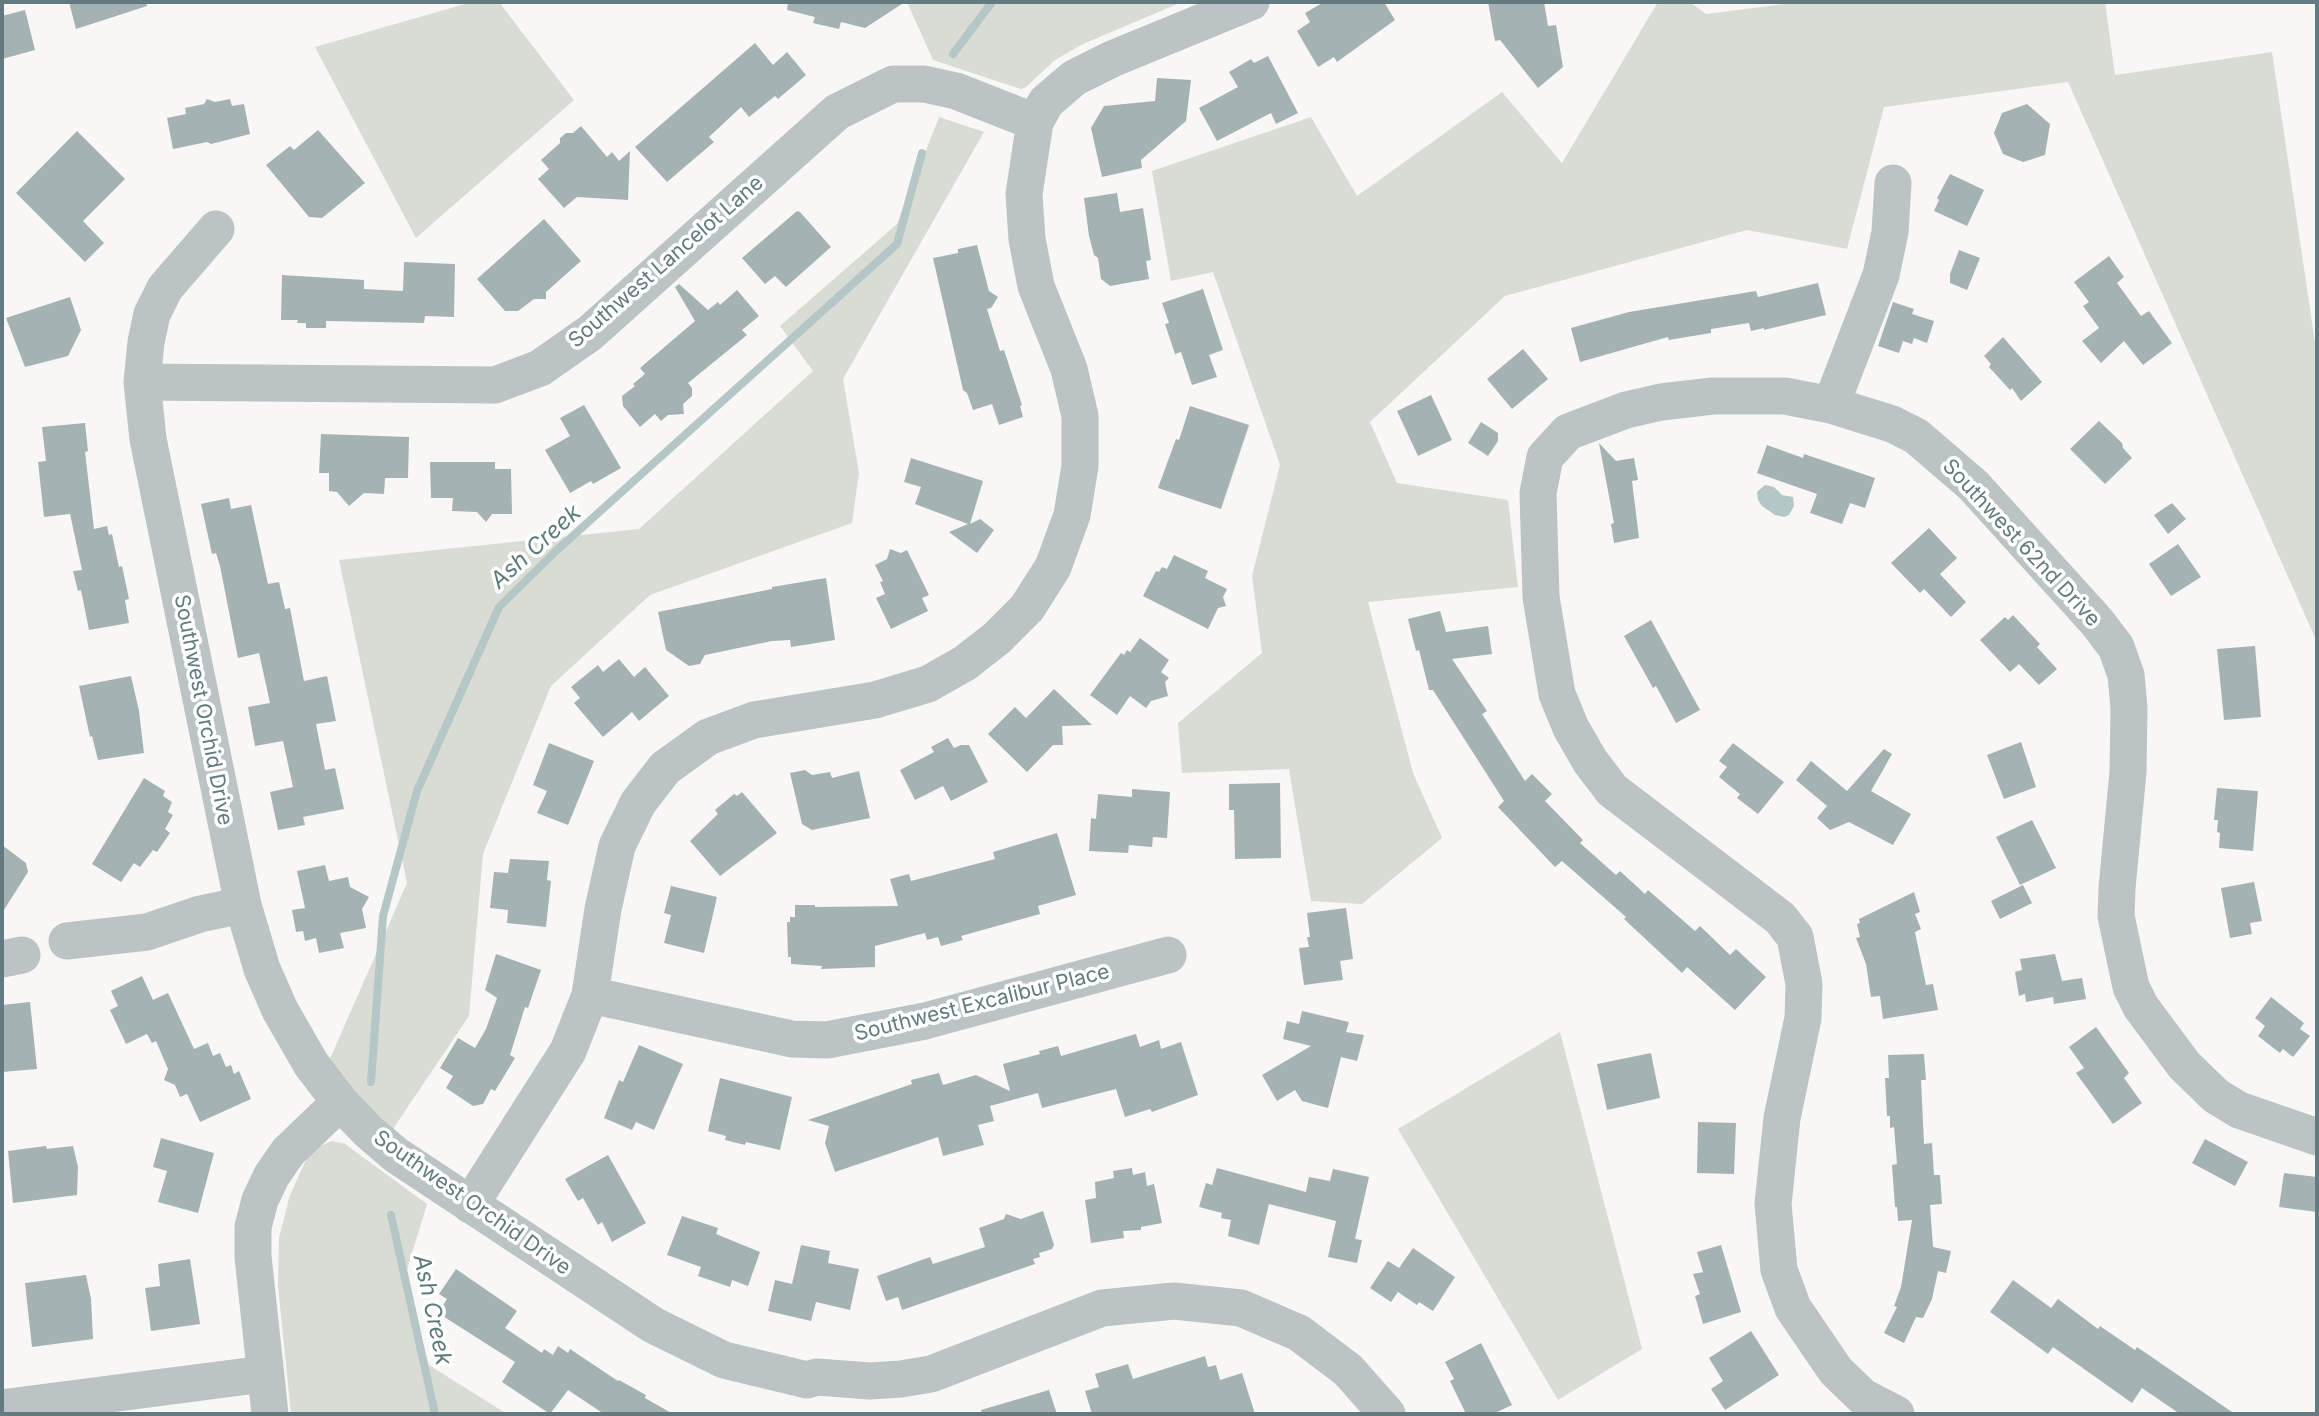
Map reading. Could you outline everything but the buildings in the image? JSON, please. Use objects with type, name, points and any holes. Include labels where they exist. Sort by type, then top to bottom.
[{"type":"street","points":[[470,1205],[568,1051],[590,995],[603,909],[617,846],[638,803],[665,768],[708,737],[754,720],[875,700],[928,684],[965,663],[997,638],[1027,608],[1053,567],[1072,515],[1080,466],[1080,416],[1069,369],[1036,286],[1027,239],[1024,194],[1035,122],[1046,103],[1074,78],[1251,2]]},
{"type":"street","name":"Southwest Lancelot Lane","points":[[142,382],[495,385],[540,368],[590,333],[837,112],[893,84],[924,84],[956,91],[1035,122]]},
{"type":"street","points":[[1831,405],[1881,275],[1890,232],[1893,183]]},
{"type":"street","name":"Southwest Orchid Drive","points":[[216,229],[164,288],[152,314],[142,382],[148,439],[243,905],[262,969],[280,1010],[311,1065],[340,1102],[368,1131],[396,1155],[653,1325],[723,1360],[807,1380],[817,1377],[870,1381],[931,1374],[1102,1308],[1174,1301],[1241,1308],[1299,1333],[1348,1370],[1387,1414]]},
{"type":"street","name":"Southwest 62nd Drive","points":[[1896,1414],[1863,1397],[1836,1371],[1793,1308],[1779,1270],[1773,1205],[1782,1118],[1803,1018],[1804,984],[1795,937],[1780,918],[1612,790],[1590,761],[1571,728],[1557,694],[1541,597],[1538,493],[1545,457],[1568,432],[1626,410],[1661,402],[1713,396],[1785,396],[1831,405],[1892,424],[1916,436],[1973,485],[2097,622],[2116,648],[2126,675],[2129,708],[2128,772],[2116,916],[2131,987],[2141,1007],[2185,1065],[2216,1096],[2239,1110],[2317,1137]]},
{"type":"street","points":[[68,941],[147,932],[200,914],[243,905]]},
{"type":"street","name":"Southwest Excalibur Place","points":[[590,995],[769,1035],[827,1040],[925,1021],[1168,955]]},
{"type":"street","points":[[270,1414],[253,1257],[253,1227],[260,1200],[272,1175],[288,1152],[340,1102]]},
{"type":"street","points":[[2,1408],[264,1374]]},
{"type":"shaded area","points":[[472,2],[499,2],[574,100],[416,238],[315,47]]},
{"type":"shaded area","points":[[907,2],[1182,2],[1083,44],[1055,60],[1021,89],[933,60]]},
{"type":"shaded area","points":[[1658,2],[1690,2],[1706,14],[1800,2],[2105,2],[2115,75],[2272,52],[2317,356],[2317,642],[2068,82],[1884,107],[1847,249],[1747,230],[1505,296],[1370,422],[1397,483],[1508,500],[1518,587],[1368,602],[1413,773],[1442,838],[1362,904],[1311,901],[1289,769],[1182,773],[1178,723],[1262,653],[1252,576],[1280,465],[1213,272],[1171,281],[1152,171],[1311,117],[1357,196],[1502,92],[1562,163]]},
{"type":"shaded area","points":[[939,117],[984,132],[843,379],[859,473],[852,523],[650,595],[551,686],[483,854],[469,1016],[393,1129],[359,1097],[329,1061],[407,883],[339,560],[639,529],[813,371],[780,326],[897,224]]},
{"type":"shaded area","points":[[1765,485],[1774,487],[1782,495],[1793,497],[1794,506],[1789,515],[1775,515],[1762,506],[1757,492]]},
{"type":"shaded area","points":[[1560,1032],[1642,1349],[1558,1400],[1398,1129]]},
{"type":"shaded area","points":[[332,1141],[345,1144],[427,1204],[403,1283],[429,1365],[507,1414],[291,1414],[278,1286],[279,1238],[289,1198],[309,1155]]},
{"type":"waterway","name":"Ash Creek","points":[[953,54],[992,2]]},
{"type":"waterway","name":"Ash Creek","points":[[371,1082],[383,916],[417,791],[499,607],[556,551],[897,244],[922,153]]},
{"type":"waterway","name":"Ash Creek","points":[[391,1215],[435,1414]]}]
